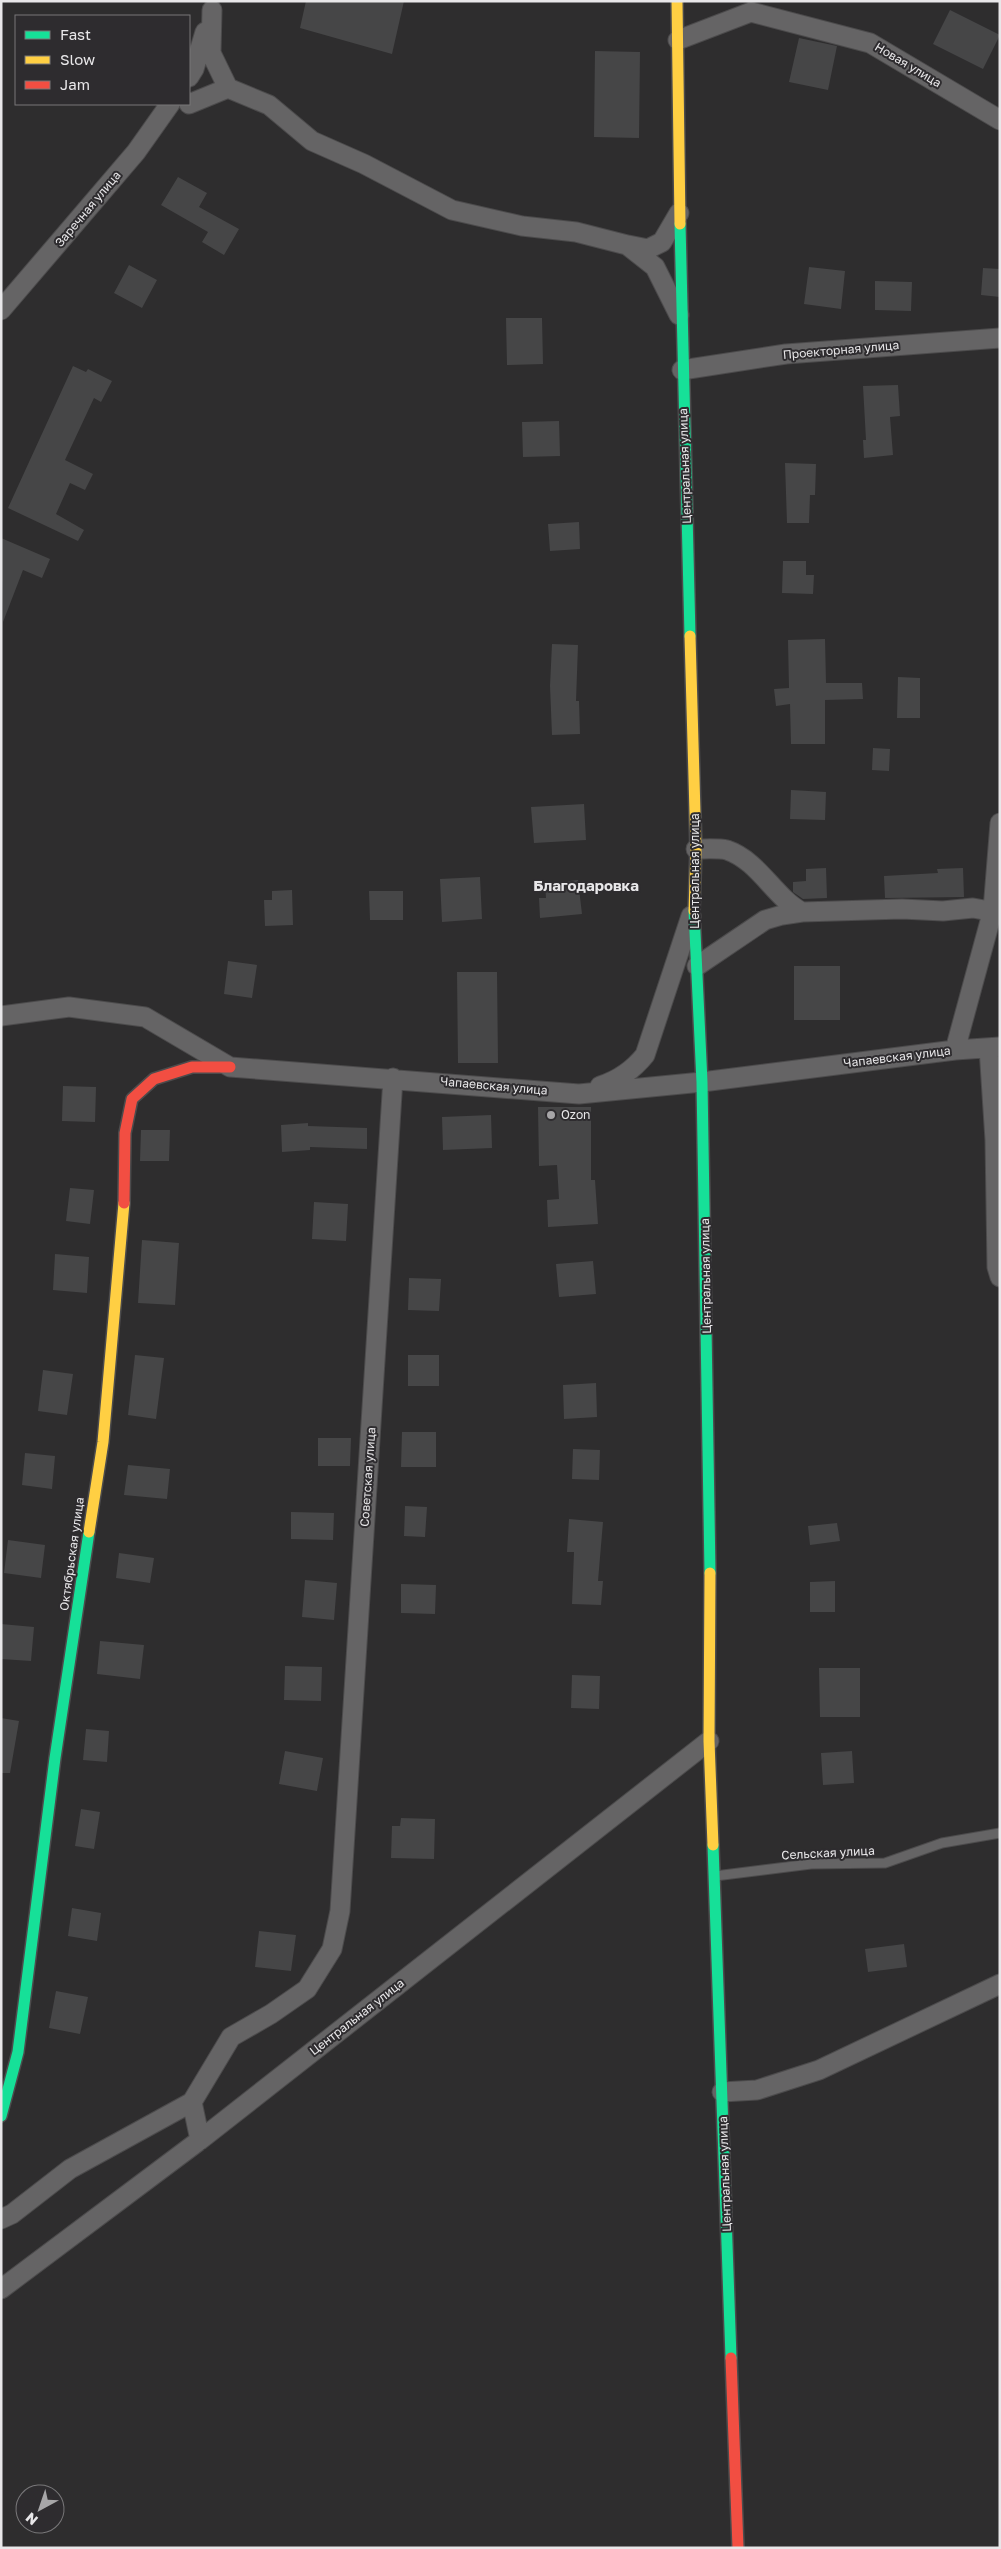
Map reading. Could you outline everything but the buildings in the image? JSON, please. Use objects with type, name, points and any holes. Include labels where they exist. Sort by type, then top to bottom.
[{"type":"street","name":"Центральная улица","points":[[678,1],[682,370],[696,849],[694,905],[702,1082],[710,1484],[709,1741],[738,2548]]},
{"type":"street","points":[[190,75],[194,69],[214,4]]},
{"type":"street","points":[[214,4],[211,53],[228,88],[269,105],[312,141],[364,164],[452,210],[522,226],[576,232],[648,249],[662,242],[680,211]]},
{"type":"street","points":[[678,40],[755,6]]},
{"type":"street","name":"Новая улица","points":[[755,6],[870,43],[1000,120]]},
{"type":"street","points":[[190,104],[228,88]]},
{"type":"street","points":[[164,111],[185,105]]},
{"type":"street","name":"Заречная улица","points":[[1,310],[136,152],[164,111]]},
{"type":"street","points":[[626,245],[655,266],[682,321]]},
{"type":"street","name":"Проекторная улица","points":[[682,370],[786,354],[1000,338]]},
{"type":"street","points":[[955,1050],[996,911],[1000,823]]},
{"type":"street","points":[[696,849],[726,850],[743,859],[766,878],[788,904],[802,912]]},
{"type":"street","points":[[579,1094],[612,1082],[633,1069],[645,1055],[694,905]]},
{"type":"street","points":[[697,966],[765,920],[802,912],[902,909],[943,911],[973,908],[996,911]]},
{"type":"street","name":"Чапаевская улица","points":[[1,1016],[69,1007],[145,1017],[230,1066],[579,1094],[702,1082],[955,1050],[994,1048]]},
{"type":"street","points":[[994,1048],[997,1267],[1000,1277]]},
{"type":"street","name":"Октябрьская улица","points":[[1,2116],[18,2052],[55,1758],[102,1442],[124,1220],[125,1133],[132,1099],[154,1079],[192,1067],[230,1066]]},
{"type":"street","name":"Советская улица","points":[[192,2102],[231,2037],[271,2014],[307,1989],[332,1949],[340,1911],[393,1078]]},
{"type":"street","name":"Центральная улица","points":[[1,2289],[200,2140],[709,1741]]},
{"type":"street","points":[[722,2092],[756,2090],[819,2070],[1000,1984]]},
{"type":"street","points":[[1,2219],[12,2214],[70,2169],[192,2102],[200,2140]]},
{"type":"lane","name":"Сельская улица","points":[[714,1876],[811,1864],[884,1863],[942,1843],[1000,1833]]},
{"type":"traffic: fast","points":[[680,224],[690,636]]},
{"type":"traffic: fast","points":[[694,911],[702,1082],[710,1573]]},
{"type":"traffic: fast","points":[[1,2116],[18,2052],[55,1758],[89,1532]]},
{"type":"traffic: fast","points":[[713,1845],[731,2358]]},
{"type":"traffic: slow","points":[[677,1],[680,224]]},
{"type":"traffic: slow","points":[[690,636],[696,849],[694,911]]},
{"type":"traffic: slow","points":[[89,1532],[103,1442],[124,1203]]},
{"type":"traffic: slow","points":[[710,1573],[709,1741],[713,1845]]},
{"type":"traffic: jam","points":[[124,1203],[125,1133],[132,1099],[154,1079],[192,1067],[230,1067]]},
{"type":"traffic: jam","points":[[731,2358],[738,2548]]},
{"type":"place","name":"Ozon","points":[[551,1115]]},
{"type":"district","name":"Благодаровка","points":[[586,886]]}]
